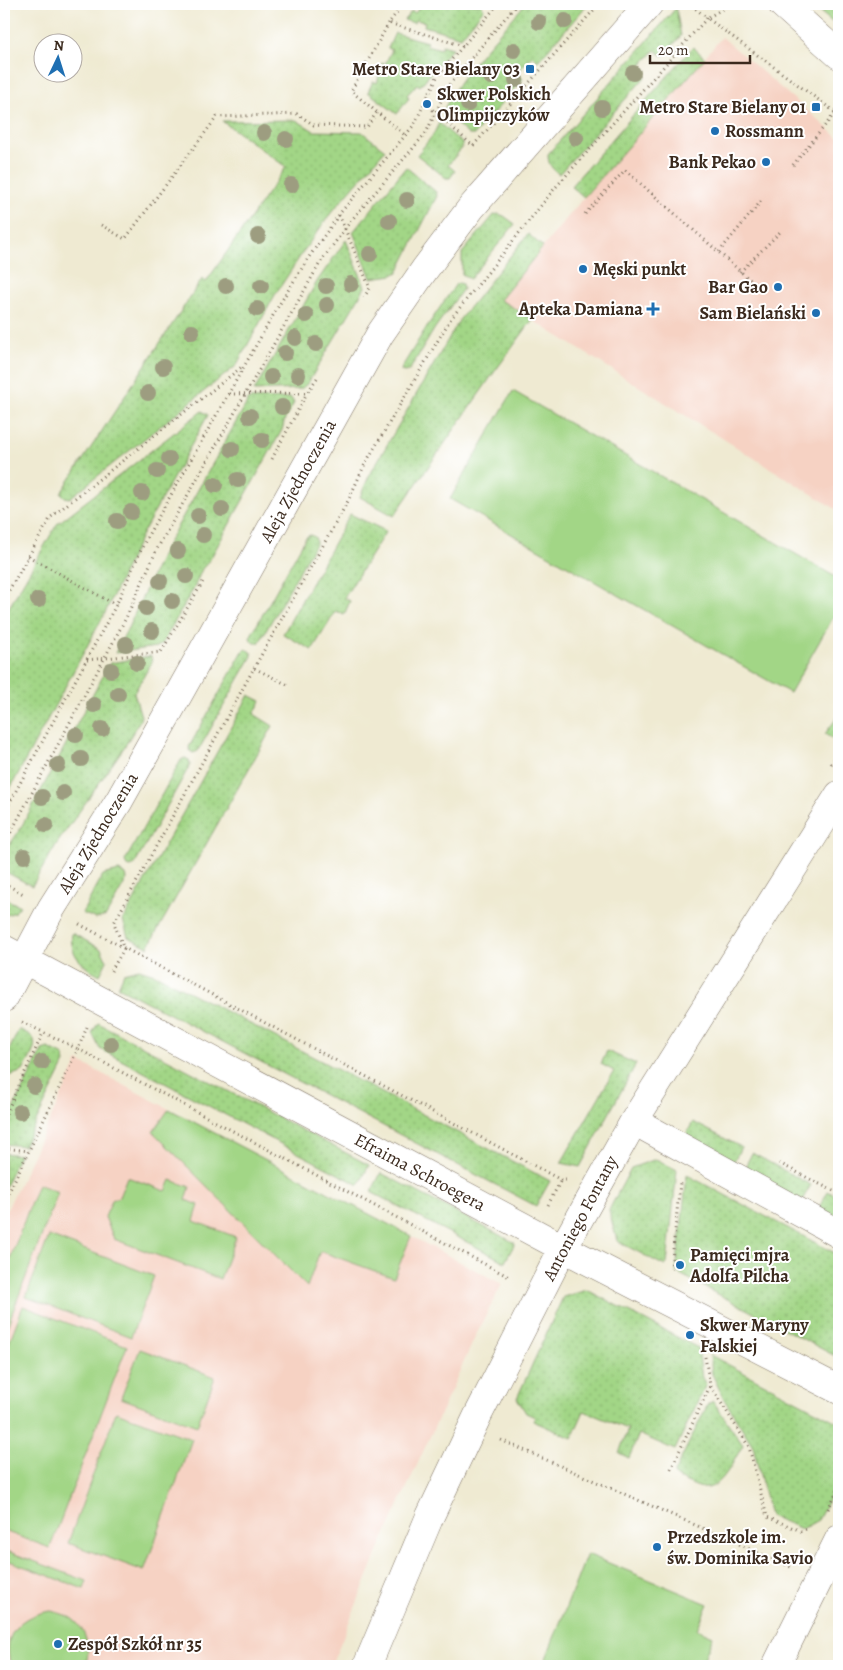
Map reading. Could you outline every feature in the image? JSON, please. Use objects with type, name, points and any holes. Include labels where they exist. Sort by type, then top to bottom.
[{"type":"street","name":"Aleja Zjednoczenia","points":[[4,998],[14,955],[51,909],[119,801],[380,334],[425,269],[471,208],[649,4]]},
{"type":"street","points":[[782,4],[839,54]]},
{"type":"street","name":"Antoniego Fontany","points":[[367,1666],[430,1516],[478,1415],[563,1248],[634,1121],[839,795]]},
{"type":"street","name":"Efraima Schroegera","points":[[14,955],[563,1248],[839,1390]]},
{"type":"street","points":[[634,1121],[839,1234]]},
{"type":"street","points":[[776,1666],[839,1539]]},
{"type":"path","points":[[403,4],[389,23],[351,91],[406,136]]},
{"type":"path","points":[[4,814],[116,605],[147,537],[309,257],[339,215],[406,136],[414,125],[437,77],[498,4]]},
{"type":"path","points":[[4,840],[11,832],[105,658],[126,618],[157,549],[316,270],[345,228],[426,133],[448,86],[517,4]]},
{"type":"path","points":[[425,103],[473,146],[599,4]]},
{"type":"path","points":[[690,4],[706,18],[839,116]]},
{"type":"path","points":[[124,949],[114,923],[348,501],[365,464],[450,320],[555,188],[706,18],[731,4]]},
{"type":"path","points":[[389,23],[463,46]]},
{"type":"path","points":[[101,225],[125,239],[217,117],[297,114],[314,125],[367,127],[377,112]]},
{"type":"path","points":[[793,165],[836,112]]},
{"type":"path","points":[[585,214],[625,170],[764,292]]},
{"type":"path","points":[[719,252],[763,199]]},
{"type":"path","points":[[339,215],[370,288],[360,304]]},
{"type":"path","points":[[740,272],[780,232]]},
{"type":"path","points":[[4,599],[51,517],[246,364]]},
{"type":"path","points":[[271,460],[317,377]]},
{"type":"path","points":[[229,394],[308,394]]},
{"type":"path","points":[[28,556],[116,605]]},
{"type":"path","points":[[86,660],[161,652],[206,577]]},
{"type":"path","points":[[254,668],[288,685]]},
{"type":"path","points":[[4,883],[124,949],[561,1180],[579,1180],[595,1189]]},
{"type":"path","points":[[4,1202],[78,1049],[105,982],[124,949]]},
{"type":"path","points":[[20,1021],[78,1049],[511,1278]]},
{"type":"path","points":[[4,1118],[44,1033]]},
{"type":"path","points":[[4,1148],[29,1151]]},
{"type":"path","points":[[670,1274],[681,1170],[689,1151]]},
{"type":"path","points":[[778,1162],[839,1194]]},
{"type":"path","points":[[705,1351],[710,1385],[749,1447],[767,1517],[801,1531],[815,1526]]},
{"type":"path","points":[[671,1469],[710,1385]]},
{"type":"path","points":[[492,1443],[501,1440],[520,1448],[790,1565],[792,1572]]},
{"type":"path","points":[[825,1516],[839,1487]]},
{"type":"shaded area","points":[[722,37],[839,138],[839,511],[500,300],[584,197]]},
{"type":"shaded area","points":[[78,1061],[502,1284],[477,1333],[383,1540],[331,1666],[4,1666],[4,1216]]},
{"type":"green space","points":[[422,4],[481,4],[484,9],[461,37],[424,26],[425,22],[415,20],[414,23],[404,20],[412,11],[415,13]]},
{"type":"green space","points":[[525,4],[588,4],[538,61],[532,56],[517,73],[523,79],[474,135],[469,135],[443,112],[469,70]]},
{"type":"green space","points":[[811,4],[839,4],[839,28]]},
{"type":"green space","points":[[676,8],[681,36],[663,56],[655,50],[638,69],[646,76],[559,174],[550,166],[548,154]]},
{"type":"green space","points":[[395,33],[427,42],[426,45],[441,49],[442,45],[452,48],[420,86],[417,84],[407,95],[409,98],[397,114],[368,92],[373,81],[377,83],[380,72],[378,71],[382,63],[385,64],[392,50],[388,48]]},
{"type":"green space","points":[[693,47],[705,58],[584,197],[571,186]]},
{"type":"green space","points":[[296,120],[314,131],[362,132],[385,150],[331,213],[305,249],[275,295],[236,366],[70,498],[65,497],[61,493],[202,279],[206,282],[286,167],[222,121]]},
{"type":"green space","points":[[439,123],[462,143],[462,148],[448,165],[455,171],[450,178],[446,178],[417,155],[433,135]]},
{"type":"green space","points":[[406,167],[436,192],[437,196],[398,272],[393,275],[371,278],[353,232]]},
{"type":"green space","points":[[498,214],[515,224],[470,279],[462,274],[462,253],[494,215]]},
{"type":"green space","points":[[528,234],[543,247],[500,300],[533,319],[394,516],[360,497],[369,476],[460,319]]},
{"type":"green space","points":[[346,240],[365,287],[308,383],[301,389],[254,391],[318,280]]},
{"type":"green space","points":[[456,284],[462,284],[463,289],[435,328],[409,371],[401,371],[426,328]]},
{"type":"green space","points":[[513,391],[839,579],[839,607],[790,693],[450,499]]},
{"type":"green space","points":[[291,398],[294,403],[285,419],[282,430],[209,561],[202,569],[194,588],[162,644],[157,647],[115,653],[163,552],[249,399]]},
{"type":"green space","points":[[202,411],[208,415],[141,536],[105,613],[4,800],[4,616],[57,524]]},
{"type":"green space","points":[[350,514],[386,531],[344,598],[350,601],[344,615],[336,611],[312,650],[283,634]]},
{"type":"green space","points":[[310,535],[315,537],[316,542],[259,643],[251,641],[250,637],[306,537]]},
{"type":"green space","points":[[246,649],[251,652],[252,656],[198,751],[193,753],[189,747],[243,651]]},
{"type":"green space","points":[[151,656],[152,662],[134,693],[141,716],[140,720],[125,746],[56,845],[32,886],[4,871],[4,853],[19,831],[110,663]]},
{"type":"green space","points":[[249,695],[261,701],[254,714],[273,726],[148,947],[128,937],[123,920]]},
{"type":"green space","points":[[839,715],[839,743],[825,734]]},
{"type":"green space","points":[[185,758],[189,760],[190,765],[134,866],[126,865],[125,861],[181,760]]},
{"type":"green space","points":[[119,871],[126,875],[127,879],[106,916],[96,919],[82,913],[103,875]]},
{"type":"green space","points":[[4,898],[20,906],[15,912],[4,916]]},
{"type":"green space","points":[[72,933],[101,949],[107,961],[100,975],[82,964],[78,959],[73,948]]},
{"type":"green space","points":[[139,969],[155,974],[550,1181],[536,1206],[118,987],[124,973]]},
{"type":"green space","points":[[98,1023],[369,1165],[359,1185],[100,1049],[92,1033]]},
{"type":"green space","points":[[19,1029],[33,1038],[34,1050],[23,1071],[4,1078],[4,1061]]},
{"type":"green space","points":[[48,1048],[64,1056],[65,1063],[24,1146],[4,1144],[4,1127],[42,1050]]},
{"type":"green space","points":[[607,1051],[636,1064],[580,1167],[561,1163],[614,1071],[601,1064]]},
{"type":"green space","points":[[169,1109],[411,1236],[394,1278],[320,1251],[307,1287],[153,1132]]},
{"type":"green space","points":[[693,1122],[741,1147],[732,1165],[683,1140]]},
{"type":"green space","points":[[4,1153],[19,1155],[4,1189]]},
{"type":"green space","points":[[752,1153],[811,1185],[801,1202],[743,1171]]},
{"type":"green space","points":[[656,1159],[677,1170],[667,1264],[665,1266],[617,1241],[609,1210],[631,1168]]},
{"type":"green space","points":[[381,1173],[515,1243],[505,1262],[371,1192]]},
{"type":"green space","points":[[687,1175],[839,1255],[839,1358],[676,1272]]},
{"type":"green space","points":[[127,1177],[166,1191],[171,1180],[190,1187],[186,1200],[199,1205],[194,1221],[236,1237],[220,1279],[114,1239],[105,1217],[112,1200],[119,1197]]},
{"type":"green space","points":[[38,1184],[58,1192],[4,1335],[4,1275]]},
{"type":"green space","points":[[828,1191],[839,1198],[839,1221],[818,1209]]},
{"type":"green space","points":[[49,1236],[154,1276],[131,1337],[26,1297]]},
{"type":"green space","points":[[587,1290],[698,1348],[702,1378],[706,1384],[675,1450],[639,1434],[629,1458],[619,1453],[628,1429],[584,1411],[572,1438],[533,1421],[535,1417],[526,1413],[517,1398],[563,1297]]},
{"type":"green space","points":[[23,1306],[127,1346],[50,1548],[4,1531],[4,1356]]},
{"type":"green space","points":[[140,1349],[215,1377],[197,1426],[121,1398]]},
{"type":"green space","points":[[710,1355],[839,1423],[839,1479],[818,1520],[802,1529],[770,1516],[753,1446],[724,1399],[712,1374]]},
{"type":"green space","points":[[713,1401],[743,1445],[727,1473],[716,1485],[702,1488],[676,1477],[674,1473],[708,1404]]},
{"type":"green space","points":[[116,1412],[192,1439],[144,1571],[68,1543]]},
{"type":"green space","points":[[4,1550],[87,1581],[84,1589],[4,1559]]},
{"type":"green space","points":[[587,1554],[708,1604],[697,1629],[713,1636],[701,1666],[543,1666]]},
{"type":"green space","points":[[51,1611],[70,1618],[80,1626],[88,1649],[85,1666],[11,1666],[9,1644],[16,1628],[30,1617]]},
{"type":"place","name":"Metro Stare Bielany 03","points":[[530,69]]},
{"type":"place","name":"Skwer Polskich Olimpijczyków","points":[[427,104]]},
{"type":"place","name":"Metro Stare Bielany 01","points":[[816,107]]},
{"type":"place","name":"Rossmann","points":[[715,131]]},
{"type":"place","name":"Bank Pekao","points":[[766,162]]},
{"type":"place","name":"Męski punkt","points":[[583,269]]},
{"type":"place","name":"Bar Gao","points":[[778,287]]},
{"type":"place","name":"Apteka Damiana","points":[[653,309]]},
{"type":"place","name":"Sam Bielański","points":[[816,313]]},
{"type":"place","name":"Pamięci mjra Adolfa Pilcha","points":[[680,1265]]},
{"type":"place","name":"Skwer Maryny Falskiej","points":[[690,1335]]},
{"type":"place","name":"Przedszkole im. św. Dominika Savio","points":[[657,1547]]},
{"type":"place","name":"Zespół Szkół nr 35","points":[[58,1644]]}]
